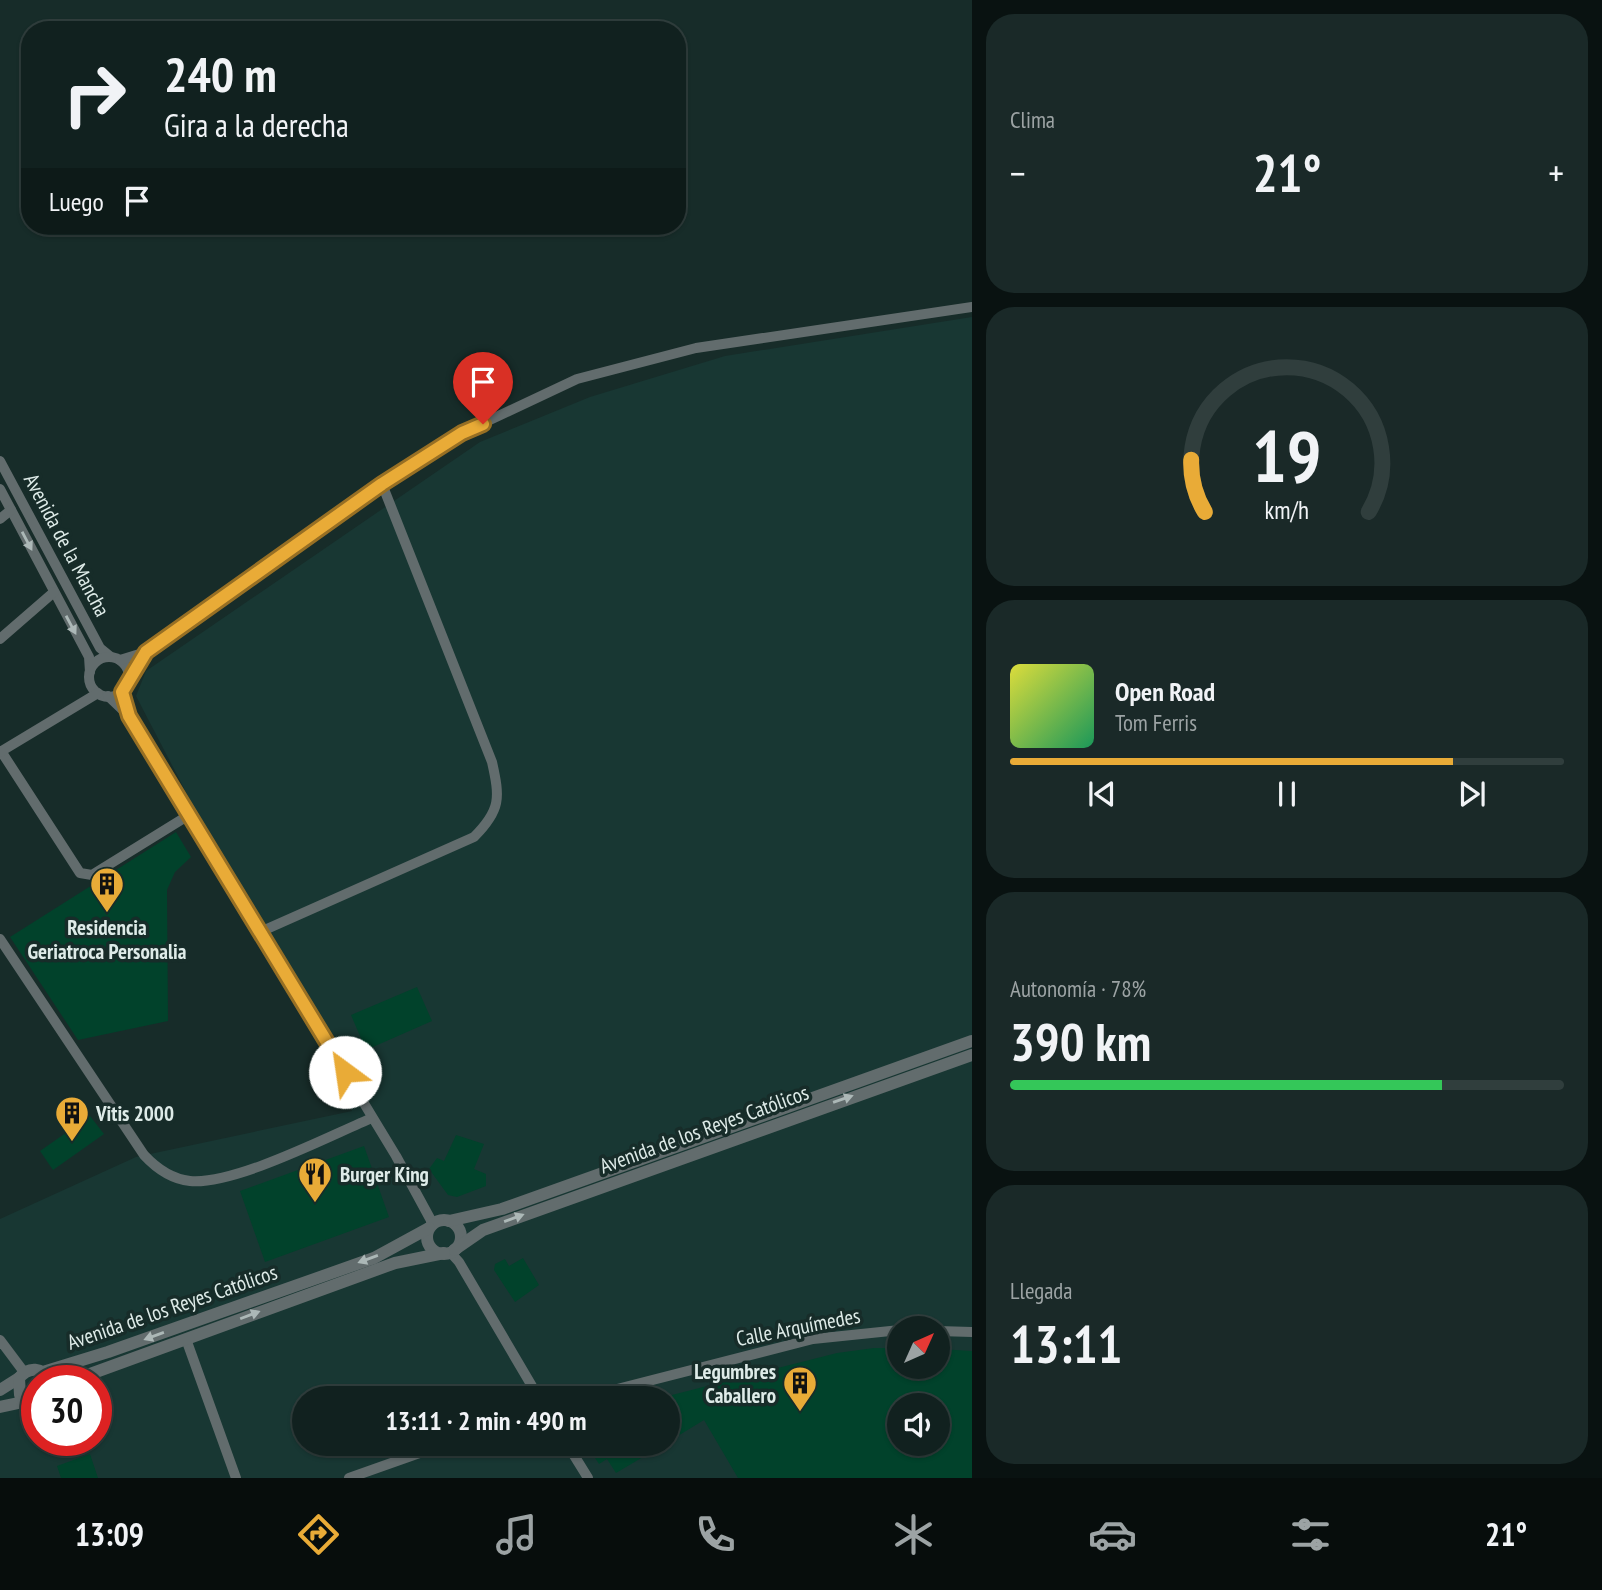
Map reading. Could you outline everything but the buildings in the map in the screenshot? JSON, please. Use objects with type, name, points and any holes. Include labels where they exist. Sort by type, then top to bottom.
[{"type":"street","points":[[532,1386],[449,1252],[429,1244],[431,1226],[372,1118],[129,716],[122,692],[129,676],[146,652],[382,484],[462,433],[578,379],[696,348],[972,307]]},
{"type":"street","name":"Avenida de la Mancha","points":[[0,460],[100,648],[116,658]]},
{"type":"street","points":[[260,932],[474,837],[493,818],[499,791],[492,762],[382,484]]},
{"type":"street","name":"Avenida de la Mancha","points":[[0,489],[89,657],[90,672]]},
{"type":"street","points":[[0,519],[11,510]]},
{"type":"street","points":[[0,639],[54,592]]},
{"type":"street","points":[[129,716],[99,691],[90,672],[100,659],[146,652]]},
{"type":"street","points":[[116,658],[129,676]]},
{"type":"street","points":[[122,692],[99,691],[1,751],[80,873],[92,875],[189,815]]},
{"type":"street","points":[[0,939],[144,1156],[157,1169],[172,1177],[191,1181],[232,1174],[372,1118]]},
{"type":"street","name":"Avenida de los Reyes Católicos","points":[[449,1221],[502,1209],[972,1041]]},
{"type":"street","name":"Avenida de los Reyes Católicos","points":[[112,1366],[395,1262],[449,1252],[483,1230],[972,1055]]},
{"type":"street","points":[[431,1226],[449,1221],[460,1235],[449,1252]]},
{"type":"street","name":"Avenida de los Reyes Católicos","points":[[75,1365],[373,1258],[431,1226]]},
{"type":"street","name":"Calle Arquímedes","points":[[629,1386],[813,1339],[887,1331]]},
{"type":"street","points":[[950,1331],[972,1332]]},
{"type":"street","points":[[186,1339],[236,1478]]},
{"type":"street","points":[[0,1340],[21,1375],[18,1390],[21,1393]]},
{"type":"street","points":[[0,1390],[21,1375]]},
{"type":"street","points":[[0,1407],[21,1404]]},
{"type":"street","points":[[349,1478],[410,1456]]},
{"type":"street","points":[[574,1456],[588,1478]]},
{"type":"shaded area","points":[[972,317],[972,1478],[0,1478],[0,1219],[136,1157],[352,1111],[136,696],[146,671],[480,442],[590,397],[725,356]]},
{"type":"place","name":"Residencia Geriatroca Personalia","points":[[107,914]]},
{"type":"place","name":"Vitis 2000","points":[[72,1143]]},
{"type":"place","name":"Burger King","points":[[315,1204]]},
{"type":"place","name":"Legumbres Caballero","points":[[800,1413]]},
{"type":"route","points":[[345,1072],[129,716],[122,692],[129,676],[146,652],[382,484],[462,433],[483,424]]}]
